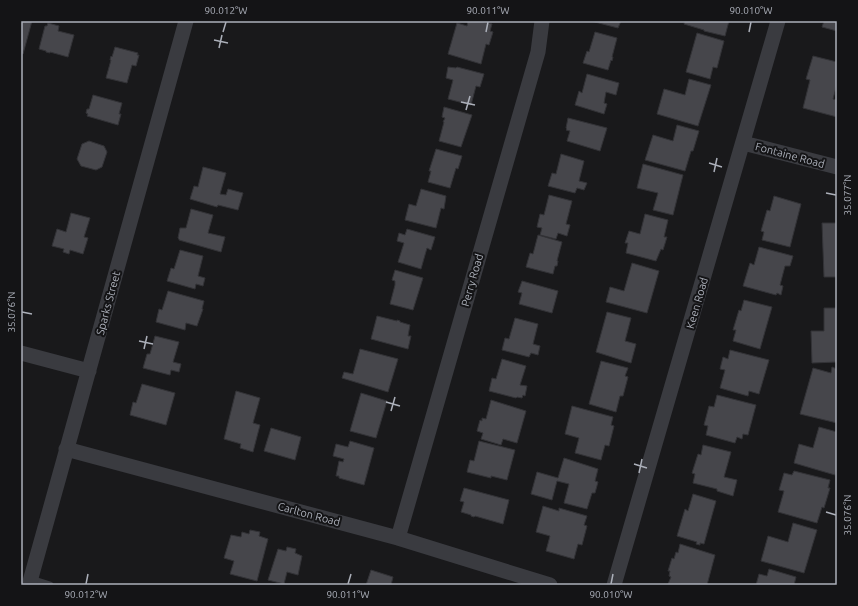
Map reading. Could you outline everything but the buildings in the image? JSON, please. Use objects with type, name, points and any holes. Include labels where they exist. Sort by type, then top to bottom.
[{"type":"street","name":"Sparks Street","points":[[30,582],[186,21]]},
{"type":"street","name":"Perry Road","points":[[398,538],[538,52],[542,21]]},
{"type":"street","name":"Keen Road","points":[[614,585],[778,21]]},
{"type":"street","name":"Fontaine Road","points":[[743,143],[837,167]]},
{"type":"street","points":[[21,353],[89,371]]},
{"type":"street","name":"Carlton Road","points":[[66,449],[398,538],[505,579],[550,585]]},
{"type":"lane","points":[[30,582],[50,585]]}]
